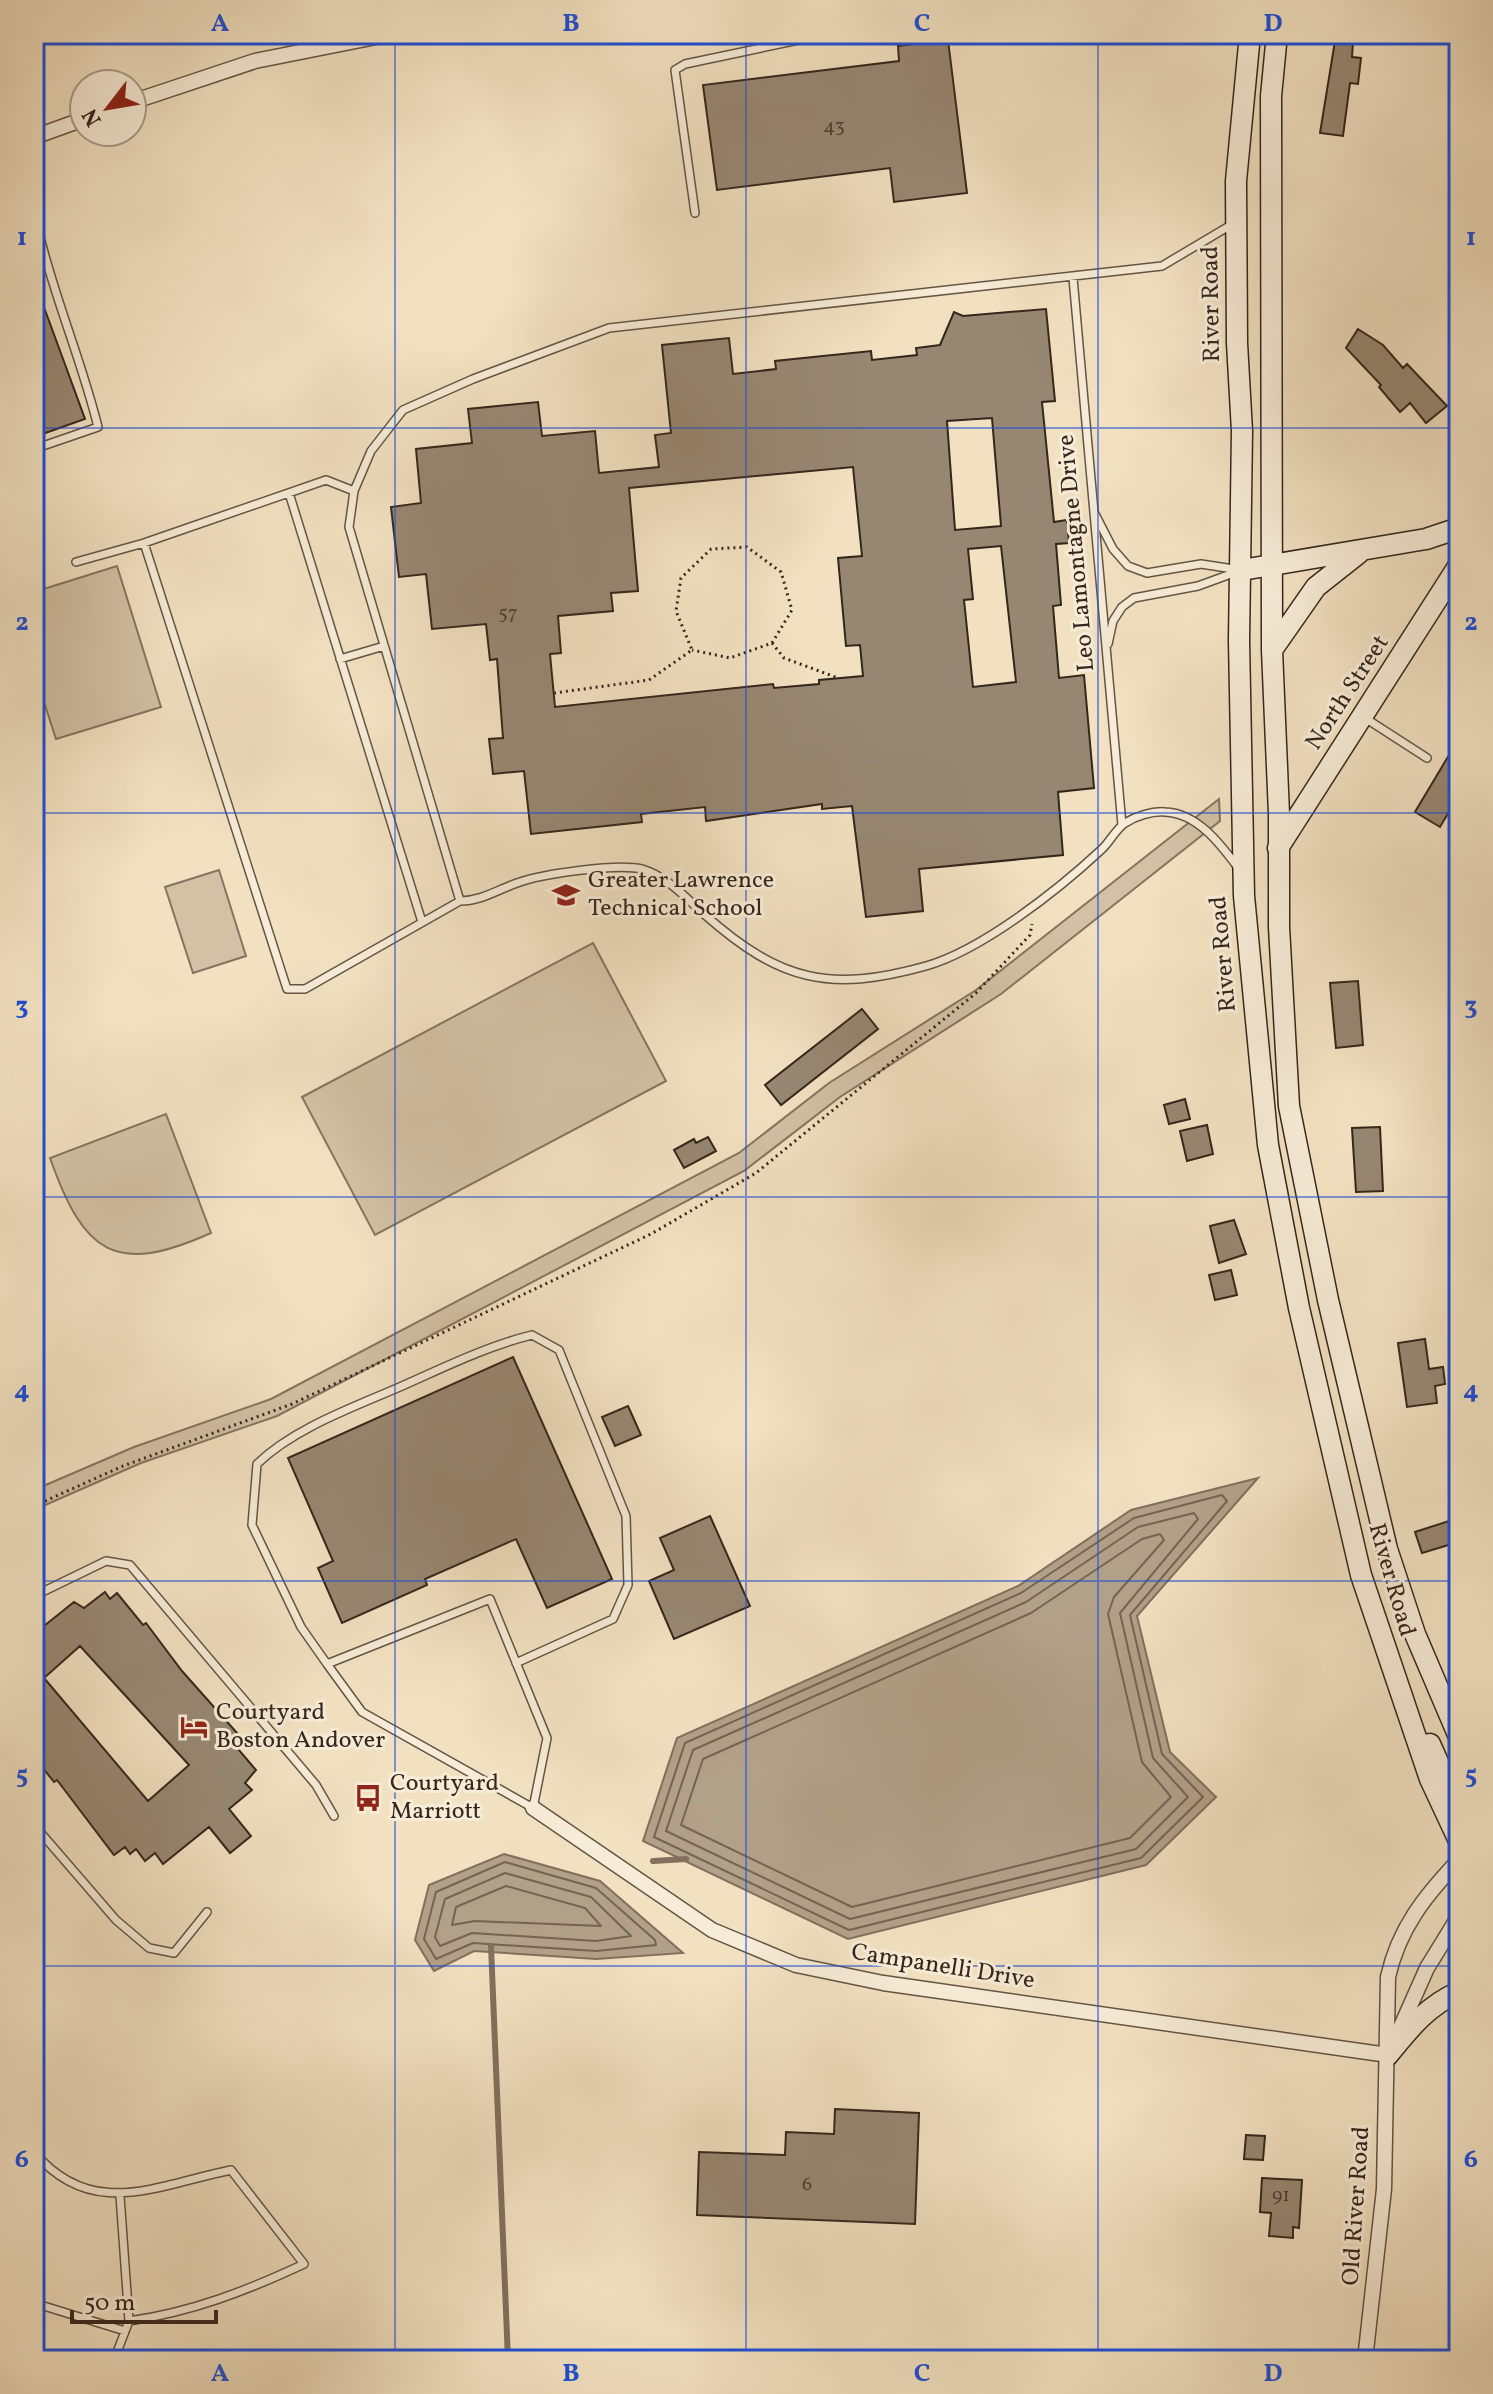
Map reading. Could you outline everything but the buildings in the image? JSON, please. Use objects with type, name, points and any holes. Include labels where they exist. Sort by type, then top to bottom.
[{"type":"main road","name":"River Road","points":[[1250,34],[1236,181],[1242,570],[1239,641],[1243,874],[1268,1145],[1296,1294],[1357,1560],[1394,1679],[1430,1779],[1459,1841]]},
{"type":"main road","name":"River Road","points":[[1277,34],[1271,96],[1272,650],[1289,1106],[1304,1186],[1387,1549],[1415,1634],[1459,1737]]},
{"type":"main road","points":[[1242,570],[1426,539],[1459,528]]},
{"type":"main road","points":[[1272,650],[1316,587],[1364,549]]},
{"type":"main road","name":"North Street","points":[[1278,848],[1459,565]]},
{"type":"main road","points":[[1394,1679],[1413,1701],[1446,1780],[1459,1798]]},
{"type":"main road","points":[[1388,2055],[1418,2019],[1441,2000],[1459,1992]]},
{"type":"street","points":[[148,97],[255,61],[391,34]]},
{"type":"street","points":[[34,137],[68,125]]},
{"type":"street","name":"Campanelli Drive","points":[[533,1808],[712,1930],[796,1965],[883,1983],[1388,2055]]},
{"type":"street","name":"Old River Road","points":[[1365,2360],[1384,2189],[1388,1977],[1394,1947],[1422,1901],[1459,1860]]},
{"type":"street","name":"Old River Road","points":[[1388,2055],[1427,1968],[1459,1916]]},
{"type":"lane","points":[[695,213],[675,70],[685,64],[827,34]]},
{"type":"lane","points":[[460,901],[349,527],[354,491],[371,451],[403,410],[473,379],[609,328],[1162,266],[1237,222]]},
{"type":"lane","points":[[34,231],[40,237],[53,291],[85,375],[98,427],[34,449]]},
{"type":"lane","name":"Leo Lamontagne Drive","points":[[1073,278],[1091,506],[1122,825]]},
{"type":"lane","points":[[76,562],[144,543],[326,480],[354,491]]},
{"type":"lane","points":[[289,493],[422,922]]},
{"type":"lane","points":[[1091,506],[1113,549],[1128,566],[1147,573],[1201,564],[1242,570]]},
{"type":"lane","points":[[144,543],[287,989],[305,989],[460,901],[474,901],[518,882],[551,873],[639,868],[658,875],[728,935],[778,968],[807,977],[840,981],[887,975],[967,951],[1103,849],[1122,825],[1138,817],[1163,811],[1176,813],[1204,829],[1223,846],[1243,874]]},
{"type":"lane","points":[[1107,650],[1113,621],[1134,598],[1198,586],[1242,570]]},
{"type":"lane","points":[[340,659],[384,646]]},
{"type":"lane","points":[[1363,717],[1427,758]]},
{"type":"lane","points":[[327,1664],[490,1599],[516,1663],[547,1738],[533,1808],[362,1712],[327,1664],[301,1627],[252,1525],[257,1464],[271,1450],[351,1409],[502,1342],[532,1335],[559,1350],[626,1516],[628,1585],[613,1619],[516,1663]]},
{"type":"lane","points":[[34,1596],[106,1561],[130,1565],[316,1785],[334,1816]]},
{"type":"lane","points":[[34,1825],[116,1920],[149,1948],[174,1953],[207,1912]]},
{"type":"lane","points":[[34,2152],[52,2173],[73,2184],[120,2196],[231,2170],[304,2264],[244,2292],[178,2314],[129,2321]]},
{"type":"lane","points":[[114,2360],[129,2321],[120,2196]]},
{"type":"lane","points":[[34,2303],[125,2331]]},
{"type":"path","points":[[554,693],[649,680],[692,650],[730,658],[772,643],[792,610],[781,572],[747,547],[711,549],[681,578],[676,611],[692,650]]},
{"type":"path","points":[[772,643],[784,658],[838,678]]},
{"type":"path","points":[[34,1506],[123,1466],[292,1404],[651,1234],[724,1194],[766,1164],[976,993],[1030,935],[1036,901]]},
{"type":"shaded area","points":[[117,566],[161,707],[56,739],[43,699],[34,702],[34,592]]},
{"type":"shaded area","points":[[1219,799],[1220,821],[1001,994],[840,1097],[744,1171],[277,1416],[141,1463],[34,1510],[34,1490],[134,1447],[271,1399],[739,1153],[829,1083],[976,990]]},
{"type":"shaded area","points":[[219,870],[246,956],[193,973],[165,887]]},
{"type":"shaded area","points":[[593,943],[666,1081],[375,1235],[302,1097]]},
{"type":"shaded area","points":[[166,1114],[211,1233],[150,1253],[127,1253],[107,1248],[91,1235],[76,1216],[50,1158]]},
{"type":"water","points":[[1258,1478],[1137,1616],[1170,1752],[1216,1797],[1146,1865],[848,1939],[643,1841],[677,1738],[1018,1586],[1131,1510]]},
{"type":"water","points":[[504,1854],[600,1881],[683,1953],[596,1959],[474,1951],[434,1971],[415,1940],[429,1885]]},
{"type":"waterway","points":[[653,1861],[686,1859]]},
{"type":"waterway","points":[[491,1946],[508,2360]]},
{"type":"place","name":"Greater Lawrence Technical School","points":[[566,895]]},
{"type":"place","name":"Courtyard Boston Andover","points":[[194,1727]]},
{"type":"place","name":"Courtyard Marriott","points":[[368,1798]]}]
